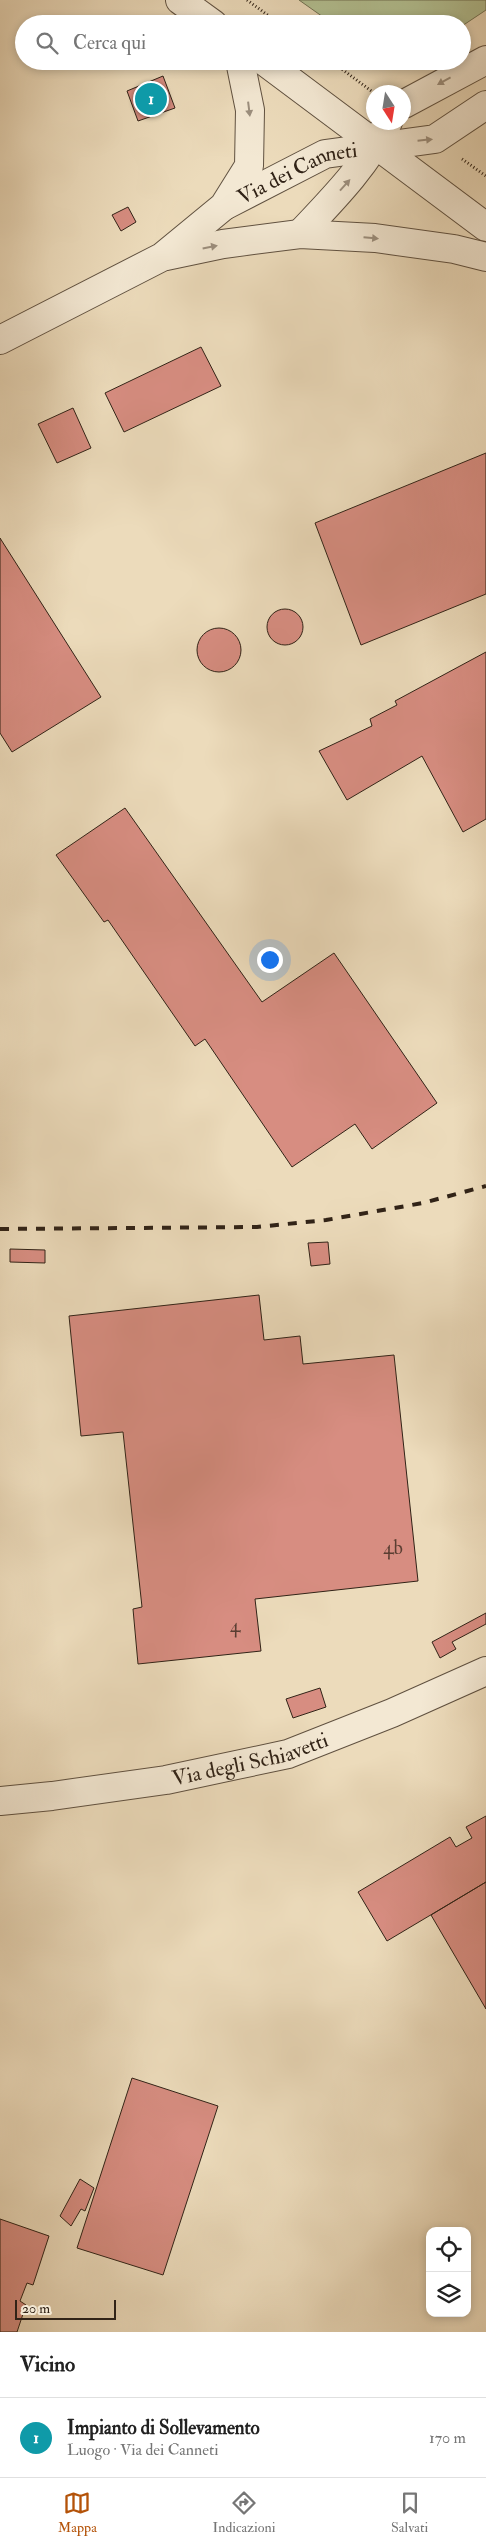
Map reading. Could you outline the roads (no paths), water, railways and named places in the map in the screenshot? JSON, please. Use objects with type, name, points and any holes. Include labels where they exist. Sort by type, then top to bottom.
[{"type":"street","points":[[180,0],[201,15]]},
{"type":"street","points":[[471,68],[486,60]]},
{"type":"street","name":"Via dei Canneti","points":[[224,206],[250,166],[250,110],[242,70]]},
{"type":"street","points":[[279,70],[382,134],[486,227]]},
{"type":"street","points":[[411,100],[467,70]]},
{"type":"street","points":[[382,134],[435,139],[486,105]]},
{"type":"street","name":"Via dei Canneti","points":[[0,340],[162,257],[224,206],[325,154],[382,134]]},
{"type":"street","name":"Via dei Canneti","points":[[300,234],[359,170],[382,134]]},
{"type":"street","name":"Via dei Canneti","points":[[162,257],[223,244],[300,234],[375,238],[454,249],[486,257]]},
{"type":"street","name":"Via degli Schiavetti","points":[[0,1801],[52,1796],[166,1780],[288,1754],[392,1713],[486,1671]]},
{"type":"railway","points":[[0,1229],[257,1227],[326,1220],[423,1203],[486,1186]]},
{"type":"place","name":"Impianto di Sollevamento","points":[[151,99]]}]
